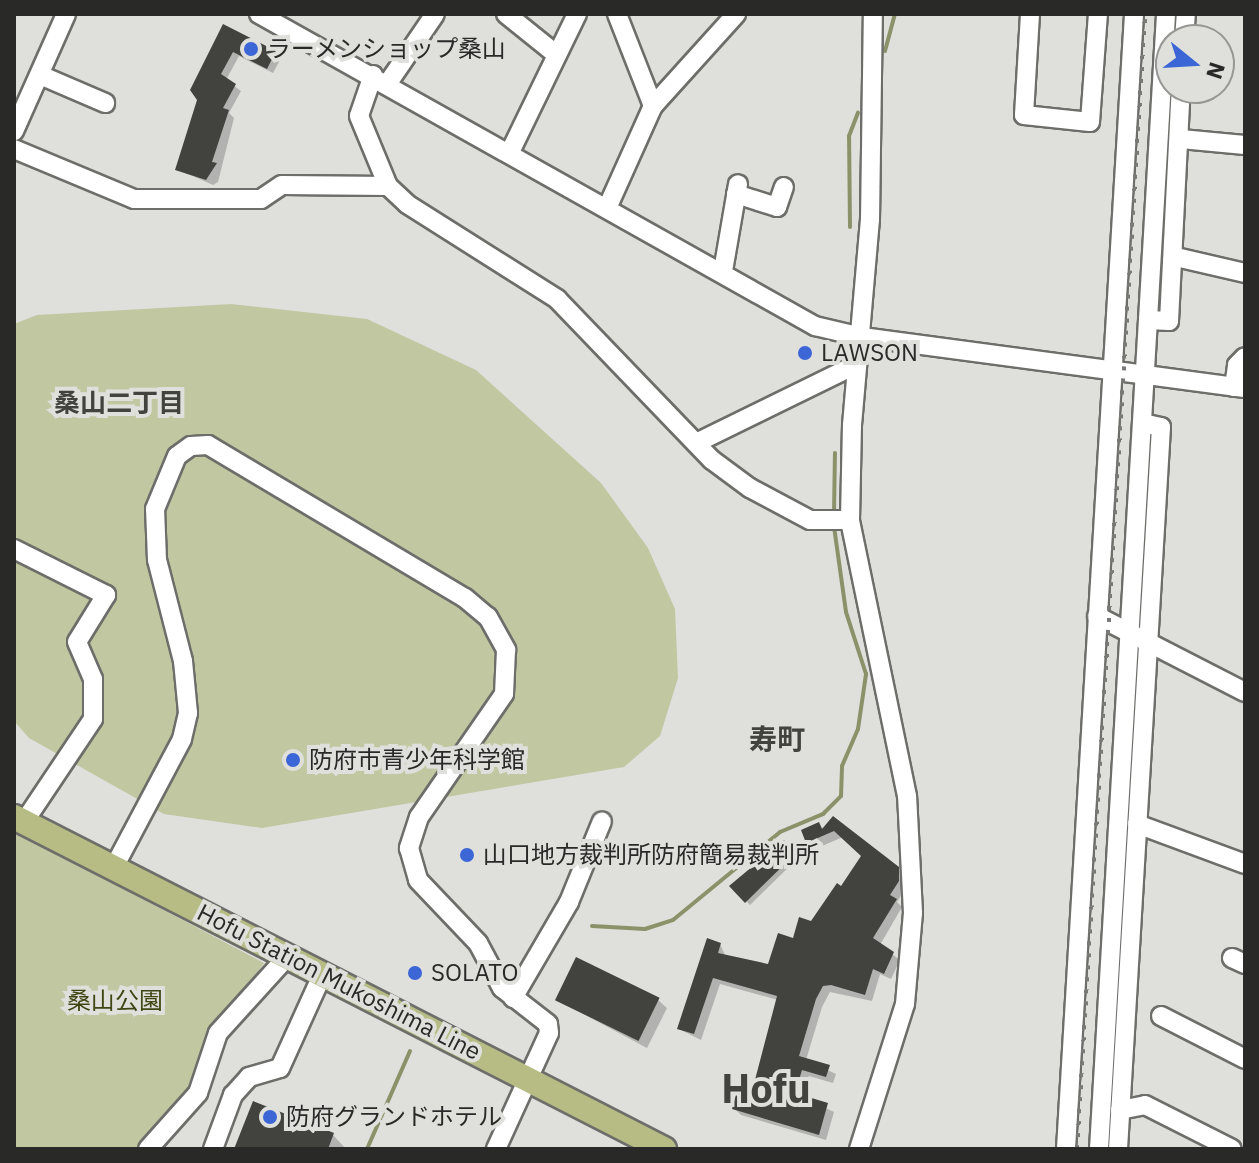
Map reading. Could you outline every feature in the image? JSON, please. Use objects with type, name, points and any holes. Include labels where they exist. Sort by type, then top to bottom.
[{"type":"main road","name":"Hofu Station Mukoshima Line","points":[[19,820],[529,1077],[664,1149]]},
{"type":"street","points":[[14,131],[66,14]]},
{"type":"street","points":[[259,14],[608,206],[815,326],[862,337],[1239,388],[1237,365],[1245,357]]},
{"type":"street","points":[[435,14],[380,79],[359,116],[388,186],[418,214],[557,299],[696,443],[750,488],[810,520],[850,520]]},
{"type":"street","points":[[506,14],[557,55]]},
{"type":"street","points":[[510,152],[577,14]]},
{"type":"street","points":[[617,14],[653,106]]},
{"type":"street","points":[[608,206],[653,106],[736,14]]},
{"type":"street","points":[[859,1149],[905,1004],[913,853],[898,749],[850,520],[857,364],[862,337],[870,220],[873,14]]},
{"type":"street","points":[[1030,14],[1024,115],[1090,122],[1098,14]]},
{"type":"street","points":[[1066,1149],[1134,14]]},
{"type":"street","points":[[1118,1149],[1128,635],[1166,14]]},
{"type":"street","points":[[40,75],[105,103]]},
{"type":"street","points":[[1148,320],[1169,321],[1176,257],[1181,104]]},
{"type":"street","points":[[1181,139],[1245,145]]},
{"type":"street","points":[[14,149],[134,199],[261,199],[282,185],[388,186]]},
{"type":"street","points":[[723,271],[737,189],[777,207],[784,187]]},
{"type":"street","points":[[1176,257],[1245,273]]},
{"type":"street","points":[[696,443],[857,364]]},
{"type":"street","points":[[1099,1149],[1122,925],[1137,824],[1161,427],[1142,423]]},
{"type":"street","points":[[113,869],[182,739],[188,713],[183,661],[157,560],[155,509],[177,456],[191,446],[208,445],[465,598],[498,634],[507,661],[504,694],[419,817],[409,848],[418,880],[478,943],[513,998],[548,1024],[549,1033],[496,1149]]},
{"type":"street","points":[[14,549],[106,595],[77,642],[93,679],[93,719],[19,820]]},
{"type":"street","points":[[1097,616],[1147,646],[1245,692]]},
{"type":"street","points":[[513,998],[569,902],[602,821]]},
{"type":"street","points":[[1137,824],[1245,864]]},
{"type":"street","points":[[1079,924],[1122,925]]},
{"type":"street","points":[[148,1149],[198,1093],[218,1033],[287,957]]},
{"type":"street","points":[[213,1149],[233,1095],[249,1077],[280,1068],[323,973]]},
{"type":"street","points":[[1161,1016],[1245,1059]]},
{"type":"street","points":[[1120,1110],[1145,1105],[1232,1149]]},
{"type":"green space","points":[[231,304],[367,319],[476,370],[601,483],[648,548],[675,609],[678,678],[660,736],[624,767],[262,828],[164,814],[29,738],[14,721],[14,324],[37,315]]},
{"type":"green space","name":"桑山公園","points":[[14,831],[264,963],[210,1039],[190,1099],[148,1149],[14,1149]]},
{"type":"building","points":[[223,24],[276,51],[267,69],[233,52],[221,74],[236,84],[223,108],[229,110],[212,162],[217,163],[206,180],[175,170],[197,100],[190,90]]},
{"type":"building","points":[[833,816],[899,867],[899,881],[890,895],[897,899],[873,938],[894,952],[884,974],[873,969],[865,995],[831,985],[823,986],[816,999],[799,1056],[830,1065],[826,1077],[802,1070],[795,1093],[828,1103],[819,1135],[732,1109],[737,1091],[751,1095],[777,996],[713,978],[694,1034],[677,1029],[707,938],[721,943],[718,953],[768,964],[778,933],[793,938],[799,917],[811,921],[837,883],[841,886],[861,856],[834,831],[806,843],[801,830],[819,822],[822,829]]},
{"type":"building","points":[[784,840],[796,853],[745,903],[729,886]]},
{"type":"building","points":[[576,957],[660,998],[639,1041],[555,1000]]},
{"type":"building","name":"防府グランドホテル","points":[[253,1101],[334,1133],[328,1149],[234,1149]]},
{"type":"waterway","points":[[885,51],[895,14]]},
{"type":"waterway","points":[[850,227],[849,136],[858,113]]},
{"type":"waterway","points":[[834,514],[835,453]]},
{"type":"waterway","points":[[592,926],[645,929],[673,920],[780,832],[823,814],[841,796],[842,766],[858,729],[866,674],[846,612],[834,527]]},
{"type":"waterway","points":[[367,1149],[410,1051]]},
{"type":"railway","points":[[1077,1149],[1145,14]]},
{"type":"place","name":"ラーメンショップ桑山","points":[[251,49]]},
{"type":"place","name":"LAWSON","points":[[805,353]]},
{"type":"place","name":"防府市青少年科学館","points":[[293,760]]},
{"type":"place","name":"山口地方裁判所防府簡易裁判所","points":[[467,855]]},
{"type":"place","name":"SOLATO","points":[[415,973]]},
{"type":"place","name":"防府グランドホテル","points":[[270,1117]]},
{"type":"district","name":"桑山二丁目","points":[[119,403]]},
{"type":"district","name":"寿町","points":[[777,739]]},
{"type":"district","name":"Hofu","points":[[766,1088]]}]
